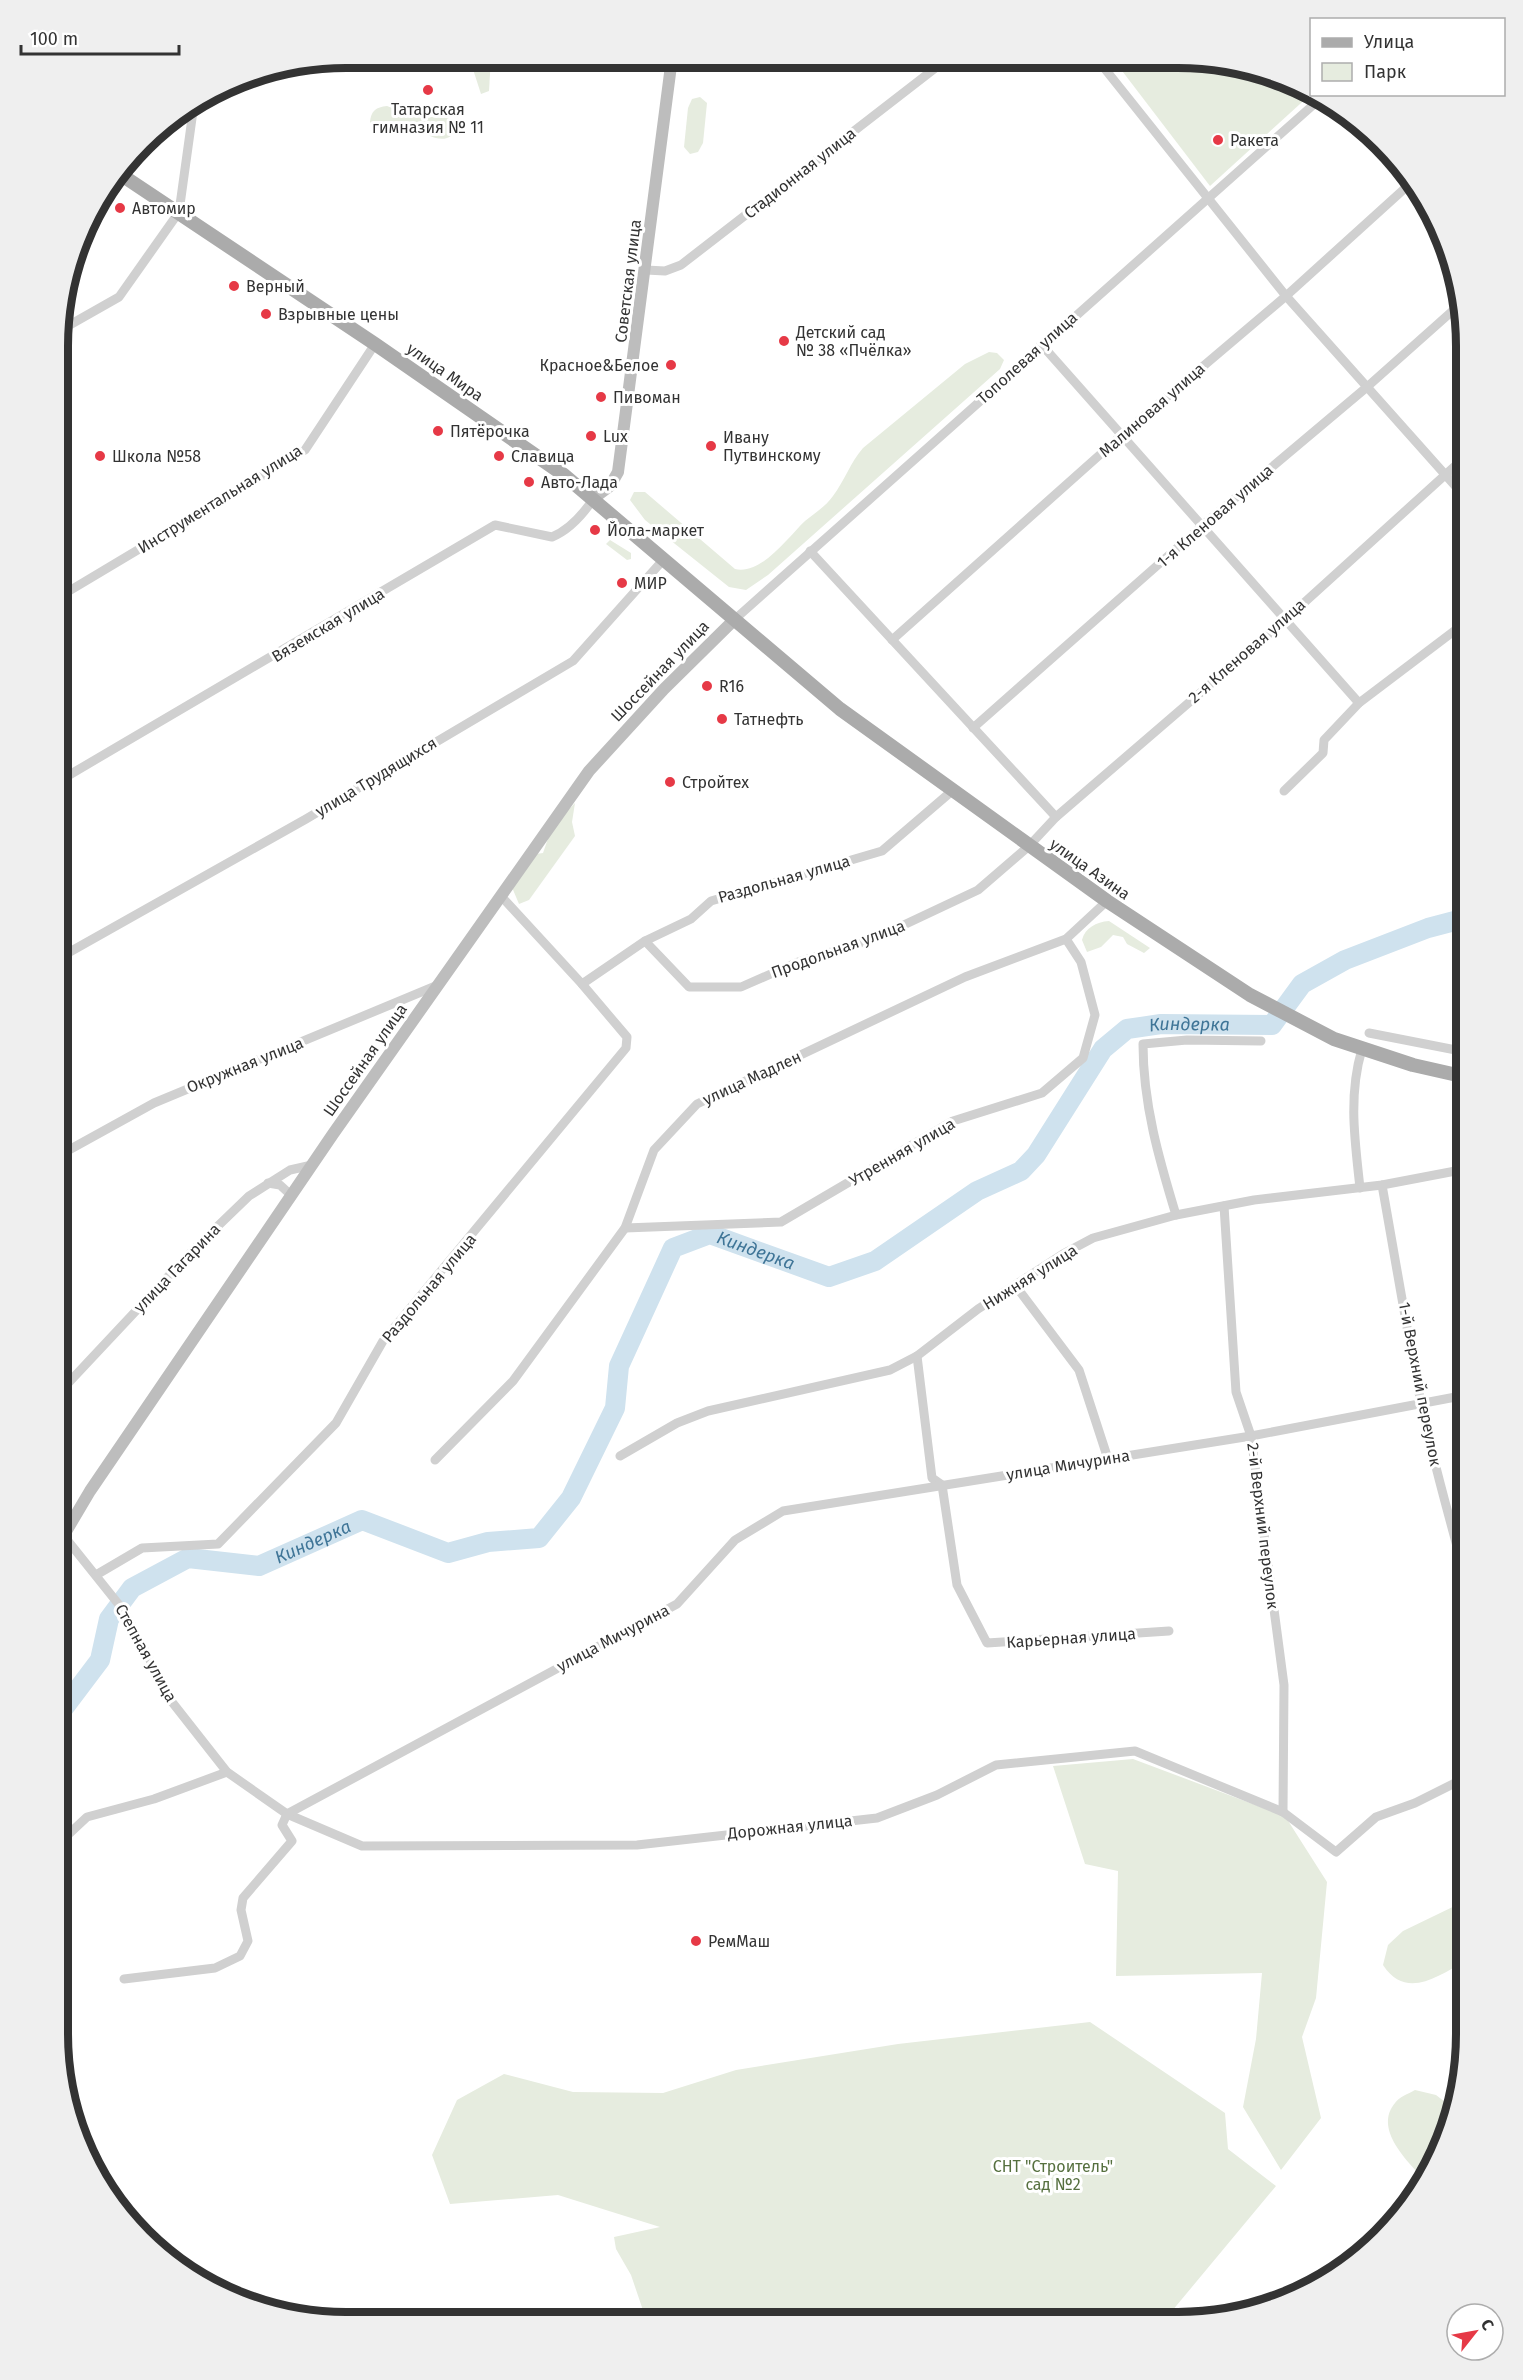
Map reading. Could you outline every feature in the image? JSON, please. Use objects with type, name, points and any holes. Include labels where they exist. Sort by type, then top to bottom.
[{"type":"main road","name":"улица Мира","points":[[124,177],[375,344],[594,498],[734,620]]},
{"type":"main road","name":"улица Азина","points":[[734,620],[840,709],[952,792],[1107,901],[1250,995],[1334,1039],[1413,1065],[1456,1075]]},
{"type":"street","name":"Советская улица","points":[[594,498],[610,486],[618,472],[671,68]]},
{"type":"street","name":"Стадионная улица","points":[[646,270],[665,272],[681,265],[935,68]]},
{"type":"street","points":[[1104,68],[1287,296],[1456,487]]},
{"type":"street","name":"Тополевая улица","points":[[734,620],[1041,344],[1315,104]]},
{"type":"street","points":[[68,326],[119,297],[179,212],[193,113]]},
{"type":"street","name":"Малиновая улица","points":[[892,640],[1122,435],[1287,296],[1406,187]]},
{"type":"street","name":"1-я Кленовая улица","points":[[973,728],[1202,526],[1367,387],[1453,310]]},
{"type":"street","name":"Инструментальная улица","points":[[68,592],[304,450],[375,344]]},
{"type":"street","points":[[1041,344],[1359,703]]},
{"type":"street","name":"2-я Кленовая улица","points":[[1029,846],[1056,817],[1285,620],[1456,465]]},
{"type":"street","name":"Вяземская улица","points":[[68,776],[495,525],[552,537],[560,534],[573,523],[594,498]]},
{"type":"street","points":[[810,551],[1056,817]]},
{"type":"street","name":"улица Трудящихся","points":[[68,952],[306,819],[573,661],[664,559]]},
{"type":"street","name":"Шоссейная улица","points":[[68,1529],[90,1491],[291,1196],[589,771],[664,688],[734,620]]},
{"type":"street","points":[[1284,791],[1323,753],[1324,741],[1359,703],[1456,630]]},
{"type":"street","name":"Раздольная улица","points":[[582,984],[645,941],[691,919],[711,901],[882,851],[952,792]]},
{"type":"street","name":"Продольная улица","points":[[645,941],[689,987],[741,987],[798,962],[874,939],[978,890],[1029,846]]},
{"type":"street","name":"Раздольная улица","points":[[96,1575],[142,1548],[218,1544],[336,1423],[383,1341],[626,1048],[627,1037],[501,896]]},
{"type":"street","name":"улица Мадлен","points":[[435,1460],[513,1381],[625,1228],[654,1150],[697,1104],[965,977],[1066,939],[1107,901]]},
{"type":"street","name":"Утренняя улица","points":[[625,1228],[781,1222],[952,1121],[1042,1093],[1083,1058],[1095,1015],[1081,963],[1066,939]]},
{"type":"street","name":"Окружная улица","points":[[68,1150],[154,1103],[438,985]]},
{"type":"street","points":[[1369,1033],[1456,1050]]},
{"type":"street","points":[[1176,1215],[1152,1135],[1143,1068],[1143,1044],[1187,1040],[1261,1041]]},
{"type":"street","points":[[1360,1188],[1352,1098],[1355,1073],[1362,1049]]},
{"type":"street","name":"улица Гагарина","points":[[68,1383],[193,1250],[249,1196],[266,1183],[290,1170],[312,1166]]},
{"type":"street","name":"Нижняя улица","points":[[620,1456],[677,1423],[708,1411],[890,1371],[917,1356],[978,1309],[1093,1238],[1176,1215],[1254,1200],[1382,1185],[1456,1171]]},
{"type":"street","points":[[266,1183],[280,1185],[291,1196]]},
{"type":"street","name":"1-й Верхний переулок","points":[[1382,1185],[1421,1403],[1445,1507],[1456,1539]]},
{"type":"street","name":"2-й Верхний переулок","points":[[1224,1206],[1236,1392],[1251,1436],[1284,1685],[1283,1812]]},
{"type":"street","points":[[1015,1285],[1079,1370],[1108,1459]]},
{"type":"street","name":"Карьерная улица","points":[[917,1356],[932,1478],[942,1485],[957,1585],[987,1643],[1169,1631]]},
{"type":"street","name":"улица Мичурина","points":[[287,1814],[677,1604],[735,1540],[783,1511],[1251,1436],[1456,1397]]},
{"type":"street","name":"Степная улица","points":[[68,1548],[96,1575],[124,1611],[172,1702],[227,1772]]},
{"type":"street","name":"Дорожная улица","points":[[227,1772],[287,1814],[362,1846],[637,1845],[877,1818],[937,1795],[996,1765],[1135,1751],[1283,1812],[1336,1852],[1376,1817],[1415,1803],[1456,1783]]},
{"type":"street","points":[[68,1835],[87,1817],[154,1799],[227,1772]]},
{"type":"street","points":[[124,1979],[216,1968],[240,1956],[248,1941],[241,1910],[243,1898],[292,1841],[282,1825],[287,1814]]},
{"type":"green space","points":[[473,68],[490,68],[489,91],[481,94]]},
{"type":"green space","name":"Ракета","points":[[1120,68],[1214,70],[1267,82],[1306,99],[1210,186]]},
{"type":"green space","points":[[700,97],[707,103],[703,143],[698,152],[690,154],[684,147],[688,108],[692,99]]},
{"type":"green space","points":[[387,106],[414,116],[449,118],[457,128],[448,138],[442,139],[410,130],[379,130],[370,122],[373,112],[380,107]]},
{"type":"green space","points":[[989,352],[997,353],[1004,360],[1000,369],[768,575],[746,590],[729,587],[645,520],[630,500],[634,492],[645,492],[735,569],[755,566],[765,561],[830,500],[863,448],[965,364]]},
{"type":"green space","points":[[610,540],[631,553],[631,559],[627,560],[606,544]]},
{"type":"green space","points":[[575,803],[572,822],[575,836],[529,900],[519,904],[511,885],[536,854],[543,853],[552,827]]},
{"type":"green space","points":[[1109,921],[1150,948],[1144,953],[1127,944],[1123,937],[1113,935],[1101,947],[1087,952],[1082,940],[1088,929],[1096,924]]},
{"type":"green space","points":[[1133,1759],[1285,1816],[1327,1882],[1316,1998],[1302,2037],[1321,2118],[1281,2170],[1243,2107],[1256,2039],[1262,1973],[1116,1976],[1118,1871],[1085,1864],[1053,1766]]},
{"type":"green space","points":[[1456,1905],[1456,1966],[1433,1979],[1422,1982],[1402,1981],[1392,1976],[1383,1965],[1388,1945],[1403,1931]]},
{"type":"green space","name":"СНТ \"Строитель\" сад №2","points":[[1090,2022],[1225,2113],[1228,2149],[1276,2186],[1171,2312],[644,2312],[631,2275],[616,2249],[614,2237],[660,2227],[558,2195],[450,2204],[432,2155],[457,2100],[504,2074],[573,2092],[663,2093],[736,2070],[898,2044]]},
{"type":"green space","points":[[1415,2090],[1436,2095],[1447,2103],[1441,2124],[1419,2173],[1402,2155],[1390,2134],[1389,2113],[1401,2097]]},
{"type":"waterway","name":"Киндерка","points":[[68,1702],[100,1660],[109,1619],[132,1588],[188,1558],[259,1566],[362,1520],[448,1553],[488,1542],[539,1538],[571,1498],[615,1408],[619,1366],[673,1248],[710,1234],[829,1277],[875,1261],[977,1191],[1021,1171],[1036,1155],[1103,1049],[1127,1029],[1161,1024],[1272,1025],[1302,984],[1345,960],[1428,928],[1456,921]]},
{"type":"place","name":"Татарская гимназия № 11","points":[[428,90]]},
{"type":"place","name":"Ракета","points":[[1218,140]]},
{"type":"place","name":"Автомир","points":[[120,208]]},
{"type":"place","name":"Верный","points":[[234,286]]},
{"type":"place","name":"Взрывные цены","points":[[266,314]]},
{"type":"place","name":"Детский сад № 38 «Пчёлка»","points":[[784,341]]},
{"type":"place","name":"Красное&Белое","points":[[671,365]]},
{"type":"place","name":"Пивоман","points":[[601,397]]},
{"type":"place","name":"Пятёрочка","points":[[438,431]]},
{"type":"place","name":"Lux","points":[[591,436]]},
{"type":"place","name":"Ивану Путвинскому","points":[[711,446]]},
{"type":"place","name":"Школа №58","points":[[100,456]]},
{"type":"place","name":"Славица","points":[[499,456]]},
{"type":"place","name":"Авто-Лада","points":[[529,482]]},
{"type":"place","name":"Йола-маркет","points":[[595,530]]},
{"type":"place","name":"МИР","points":[[622,583]]},
{"type":"place","name":"R16","points":[[707,686]]},
{"type":"place","name":"Татнефть","points":[[722,719]]},
{"type":"place","name":"Стройтех","points":[[670,782]]},
{"type":"place","name":"РемМаш","points":[[696,1941]]}]
